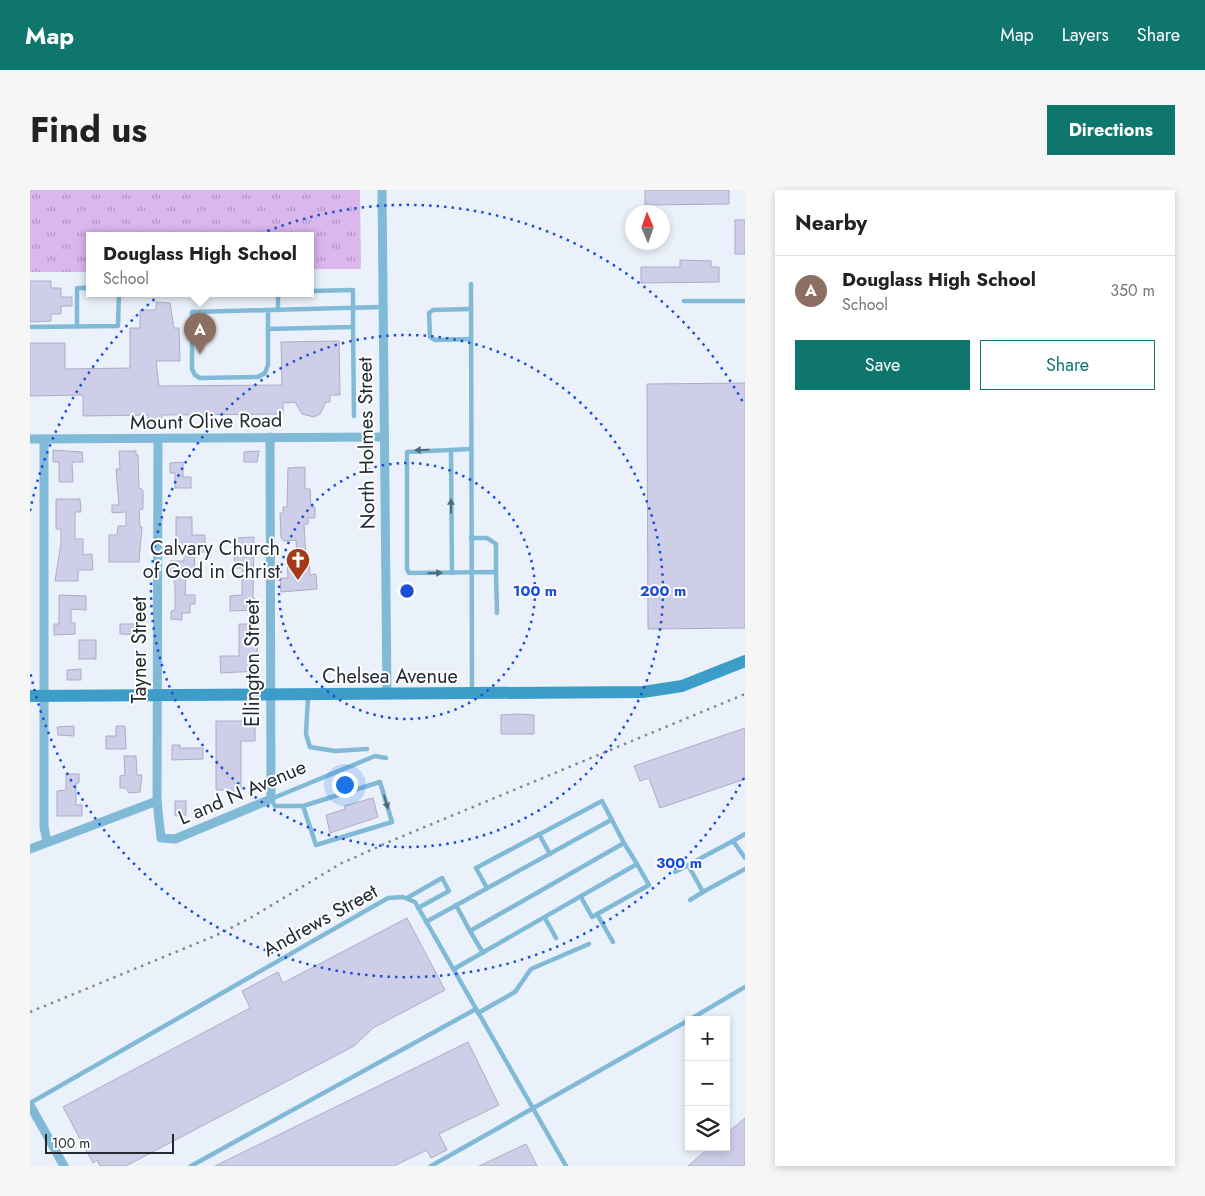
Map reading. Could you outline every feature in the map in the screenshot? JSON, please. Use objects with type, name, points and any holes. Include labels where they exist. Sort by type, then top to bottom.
[{"type":"main road","name":"Chelsea Avenue","points":[[36,696],[156,697],[643,692],[682,686],[745,662]]},
{"type":"street","name":"North Holmes Street","points":[[382,190],[387,695]]},
{"type":"street","name":"Ellington Street","points":[[270,437],[271,799]]},
{"type":"street","name":"Mount Olive Road","points":[[30,439],[383,437]]},
{"type":"street","points":[[44,439],[36,696],[44,827],[47,842]]},
{"type":"street","name":"Tayner Street","points":[[157,801],[158,439]]},
{"type":"street","name":"L and N Avenue","points":[[30,849],[157,801],[161,838],[175,839],[271,799]]},
{"type":"street","points":[[30,1104],[64,1166]]},
{"type":"lane","points":[[471,284],[472,694]]},
{"type":"lane","points":[[78,326],[77,288],[86,288]]},
{"type":"lane","points":[[314,291],[353,290],[354,416]]},
{"type":"lane","points":[[30,327],[118,326],[119,297]]},
{"type":"lane","points":[[278,297],[278,310]]},
{"type":"lane","points":[[684,301],[745,301]]},
{"type":"lane","points":[[268,310],[268,365],[265,373],[258,377],[200,378],[195,375],[192,369],[192,312],[268,310],[278,310],[382,307]]},
{"type":"lane","points":[[471,309],[433,310],[429,312],[430,337],[435,340],[471,339]]},
{"type":"lane","points":[[268,329],[353,327]]},
{"type":"lane","points":[[451,450],[452,573]]},
{"type":"lane","points":[[471,450],[407,452],[407,569],[410,573],[496,572]]},
{"type":"lane","points":[[471,538],[487,538],[496,544],[497,613]]},
{"type":"lane","points":[[308,695],[306,734],[310,747],[335,750],[367,749]]},
{"type":"lane","name":"L and N Avenue","points":[[271,799],[375,756],[386,758]]},
{"type":"lane","points":[[271,799],[275,806],[303,806],[380,782],[392,822],[316,845],[303,806]]},
{"type":"lane","points":[[487,888],[476,868],[602,801],[649,885],[592,917],[581,897]]},
{"type":"lane","points":[[426,922],[612,820]]},
{"type":"lane","points":[[539,834],[550,854]]},
{"type":"lane","points":[[675,872],[745,834]]},
{"type":"lane","points":[[734,840],[745,858]]},
{"type":"lane","points":[[470,931],[624,843]]},
{"type":"lane","points":[[454,969],[638,864]]},
{"type":"lane","points":[[688,865],[704,892]]},
{"type":"lane","points":[[690,900],[745,869]]},
{"type":"lane","points":[[407,898],[442,878],[449,891],[418,908]]},
{"type":"lane","name":"Andrews Street","points":[[30,1104],[388,898],[407,898],[415,902],[566,1166]]},
{"type":"lane","points":[[456,905],[483,953]]},
{"type":"lane","points":[[597,914],[613,942]]},
{"type":"lane","points":[[544,918],[556,938]]},
{"type":"lane","points":[[191,1166],[477,1011],[516,992],[532,969],[589,944]]},
{"type":"lane","points":[[696,1016],[745,987]]},
{"type":"lane","points":[[431,1166],[685,1022]]},
{"type":"green space","points":[[30,190],[360,190],[361,269],[314,269],[314,232],[86,232],[86,272],[30,272]]},
{"type":"building","points":[[645,190],[729,190],[729,204],[645,205]]},
{"type":"building","points":[[735,220],[745,220],[745,254],[735,254]]},
{"type":"building","points":[[680,260],[711,261],[711,267],[719,267],[719,282],[641,283],[641,267],[680,267]]},
{"type":"building","points":[[30,281],[51,281],[51,288],[61,288],[61,297],[72,297],[72,306],[61,306],[61,314],[51,314],[51,321],[30,322]]},
{"type":"building","points":[[156,302],[170,303],[174,328],[179,328],[180,361],[156,361],[159,386],[282,385],[281,342],[339,341],[340,395],[330,395],[330,402],[326,402],[320,414],[314,417],[302,414],[295,402],[283,403],[283,414],[162,415],[162,419],[148,419],[148,415],[83,416],[83,395],[30,396],[30,343],[65,343],[65,369],[130,368],[130,328],[140,328],[140,310],[156,310]]},
{"type":"building","points":[[745,383],[745,628],[648,629],[647,384]]},
{"type":"building","points":[[53,450],[82,452],[83,462],[72,462],[73,482],[59,482],[59,462],[53,462]]},
{"type":"building","points":[[119,451],[136,451],[136,455],[138,455],[139,488],[143,490],[143,509],[139,510],[140,527],[142,527],[139,562],[109,562],[109,535],[117,535],[118,526],[126,526],[126,512],[112,513],[112,505],[119,505],[116,469],[120,469]]},
{"type":"building","points":[[259,451],[257,462],[244,462],[244,452]]},
{"type":"building","points":[[183,462],[183,477],[191,477],[191,488],[175,488],[175,473],[170,473],[170,463]]},
{"type":"building","points":[[305,467],[305,489],[310,489],[311,507],[315,507],[315,518],[308,518],[308,524],[304,524],[306,557],[309,557],[310,575],[316,574],[317,589],[281,592],[280,578],[288,578],[287,558],[297,558],[296,540],[284,541],[281,538],[280,513],[283,513],[283,507],[287,507],[288,468]]},
{"type":"building","points":[[56,499],[80,499],[81,512],[75,512],[75,539],[83,539],[83,555],[92,554],[93,570],[78,570],[78,581],[55,581],[61,543],[61,529],[56,529]]},
{"type":"building","points":[[176,517],[192,517],[192,535],[205,535],[205,552],[195,552],[194,572],[186,572],[185,595],[195,595],[195,604],[190,604],[190,613],[182,613],[182,620],[171,619],[171,611],[175,610],[175,588],[173,572],[170,572],[170,561],[184,561],[183,545],[176,545]]},
{"type":"building","points":[[254,537],[253,599],[256,599],[257,610],[230,611],[230,596],[242,595],[242,568],[235,568],[233,538]]},
{"type":"building","points":[[59,595],[86,596],[86,610],[71,609],[71,623],[75,623],[75,634],[54,635],[54,624],[59,624]]},
{"type":"building","points":[[120,624],[137,624],[137,627],[142,628],[142,635],[120,634]]},
{"type":"building","points":[[239,624],[256,624],[258,671],[221,673],[220,656],[239,656]]},
{"type":"building","points":[[79,640],[96,640],[96,659],[79,659]]},
{"type":"building","points":[[81,669],[81,680],[67,680],[67,670]]},
{"type":"building","points":[[501,715],[534,715],[534,734],[501,734]]},
{"type":"building","points":[[216,721],[255,721],[255,741],[241,741],[241,795],[228,795],[228,790],[216,790]]},
{"type":"building","points":[[74,726],[74,736],[58,735],[57,727]]},
{"type":"building","points":[[116,726],[125,726],[126,749],[106,749],[106,736],[116,736]]},
{"type":"building","points":[[745,728],[745,779],[660,808],[649,778],[640,781],[634,766]]},
{"type":"building","points":[[172,745],[180,745],[180,748],[203,748],[203,759],[172,760]]},
{"type":"building","points":[[124,756],[136,756],[137,775],[142,775],[140,792],[129,793],[126,788],[120,788],[120,776],[125,775]]},
{"type":"building","points":[[66,774],[79,774],[79,783],[76,783],[76,805],[82,805],[82,816],[57,816],[57,791],[66,790]]},
{"type":"building","points":[[373,798],[378,817],[330,833],[326,815],[345,809],[344,806]]},
{"type":"building","points":[[175,801],[186,801],[186,815],[175,816]]},
{"type":"building","points":[[407,918],[445,990],[373,1028],[354,1046],[126,1166],[100,1166],[97,1160],[93,1163],[63,1107],[250,1008],[242,991],[278,972],[283,983]]},
{"type":"building","points":[[468,1042],[499,1105],[439,1134],[447,1150],[431,1158],[427,1150],[394,1166],[215,1166]]},
{"type":"building","points":[[745,1118],[745,1166],[688,1166],[705,1151],[730,1151],[730,1131]]},
{"type":"building","points":[[526,1144],[537,1166],[479,1166]]},
{"type":"railway","points":[[30,1012],[217,935],[252,917],[340,864],[391,841],[745,694]]},
{"type":"place","name":"Douglass High School","points":[[200,354]]},
{"type":"place","name":"Calvary Church of God in Christ","points":[[298,581]]}]
